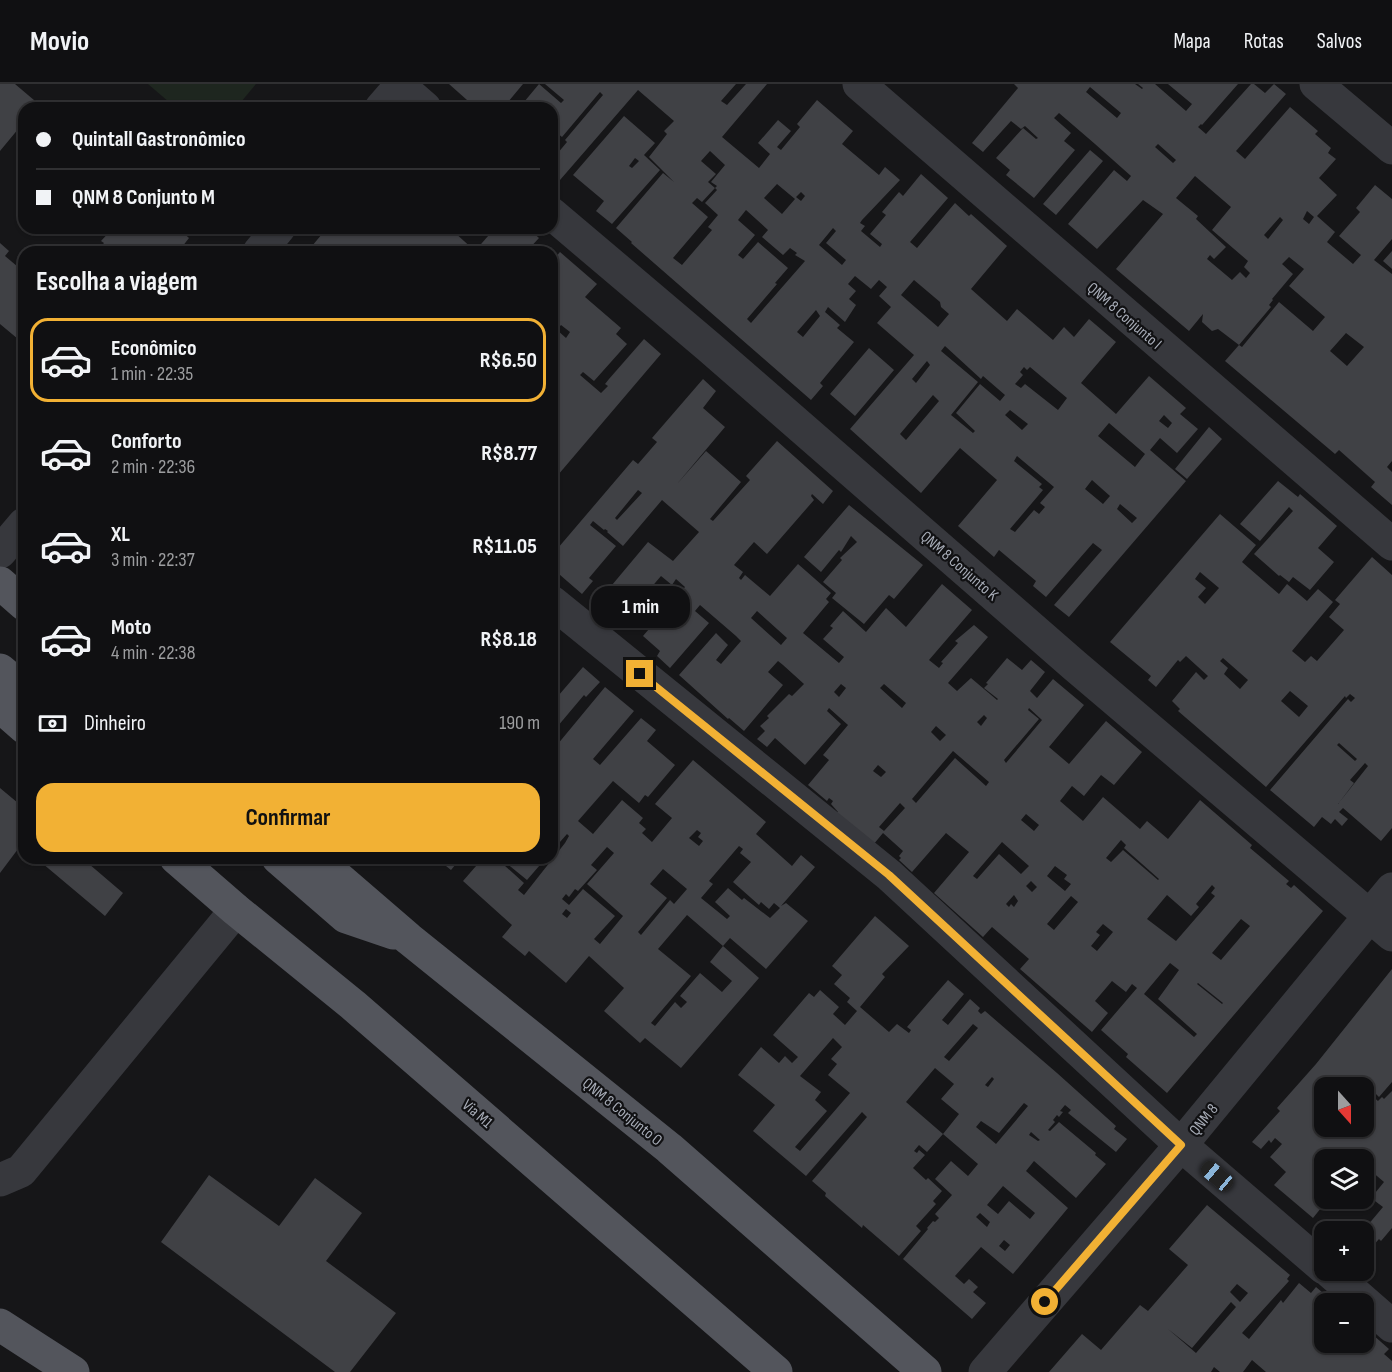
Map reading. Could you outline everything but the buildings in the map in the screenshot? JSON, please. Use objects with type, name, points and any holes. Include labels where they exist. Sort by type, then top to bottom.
[{"type":"main road","points":[[0,583],[18,599]]},
{"type":"main road","points":[[0,670],[18,685]]},
{"type":"main road","points":[[0,706],[18,722]]},
{"type":"main road","name":"Via M1","points":[[183,864],[353,1005],[776,1372]]},
{"type":"main road","points":[[285,864],[346,917],[409,939]]},
{"type":"main road","name":"QNM 8 Conjunto O","points":[[322,864],[409,939],[669,1148],[925,1372]]},
{"type":"main road","points":[[0,1325],[73,1372]]},
{"type":"street","name":"QNM 8 Conjunto I","points":[[859,84],[1392,544]]},
{"type":"street","points":[[1316,84],[1392,148]]},
{"type":"street","points":[[394,93],[413,102]]},
{"type":"street","name":"QNM 8 Conjunto K","points":[[558,219],[709,347],[1074,665],[1380,925]]},
{"type":"street","points":[[264,246],[274,234]]},
{"type":"street","points":[[0,552],[18,531]]},
{"type":"street","points":[[558,607],[889,875],[1181,1145],[1314,1259]]},
{"type":"street","name":"QNM 8","points":[[985,1372],[1181,1145],[1380,925],[1392,889]]},
{"type":"street","points":[[0,1180],[21,1172],[236,910]]},
{"type":"street","points":[[1340,1281],[1392,1326]]},
{"type":"shaded area","points":[[148,84],[256,84],[241,102],[169,102]]},
{"type":"route","points":[[640,674],[889,875],[1181,1145],[1045,1302]]}]
